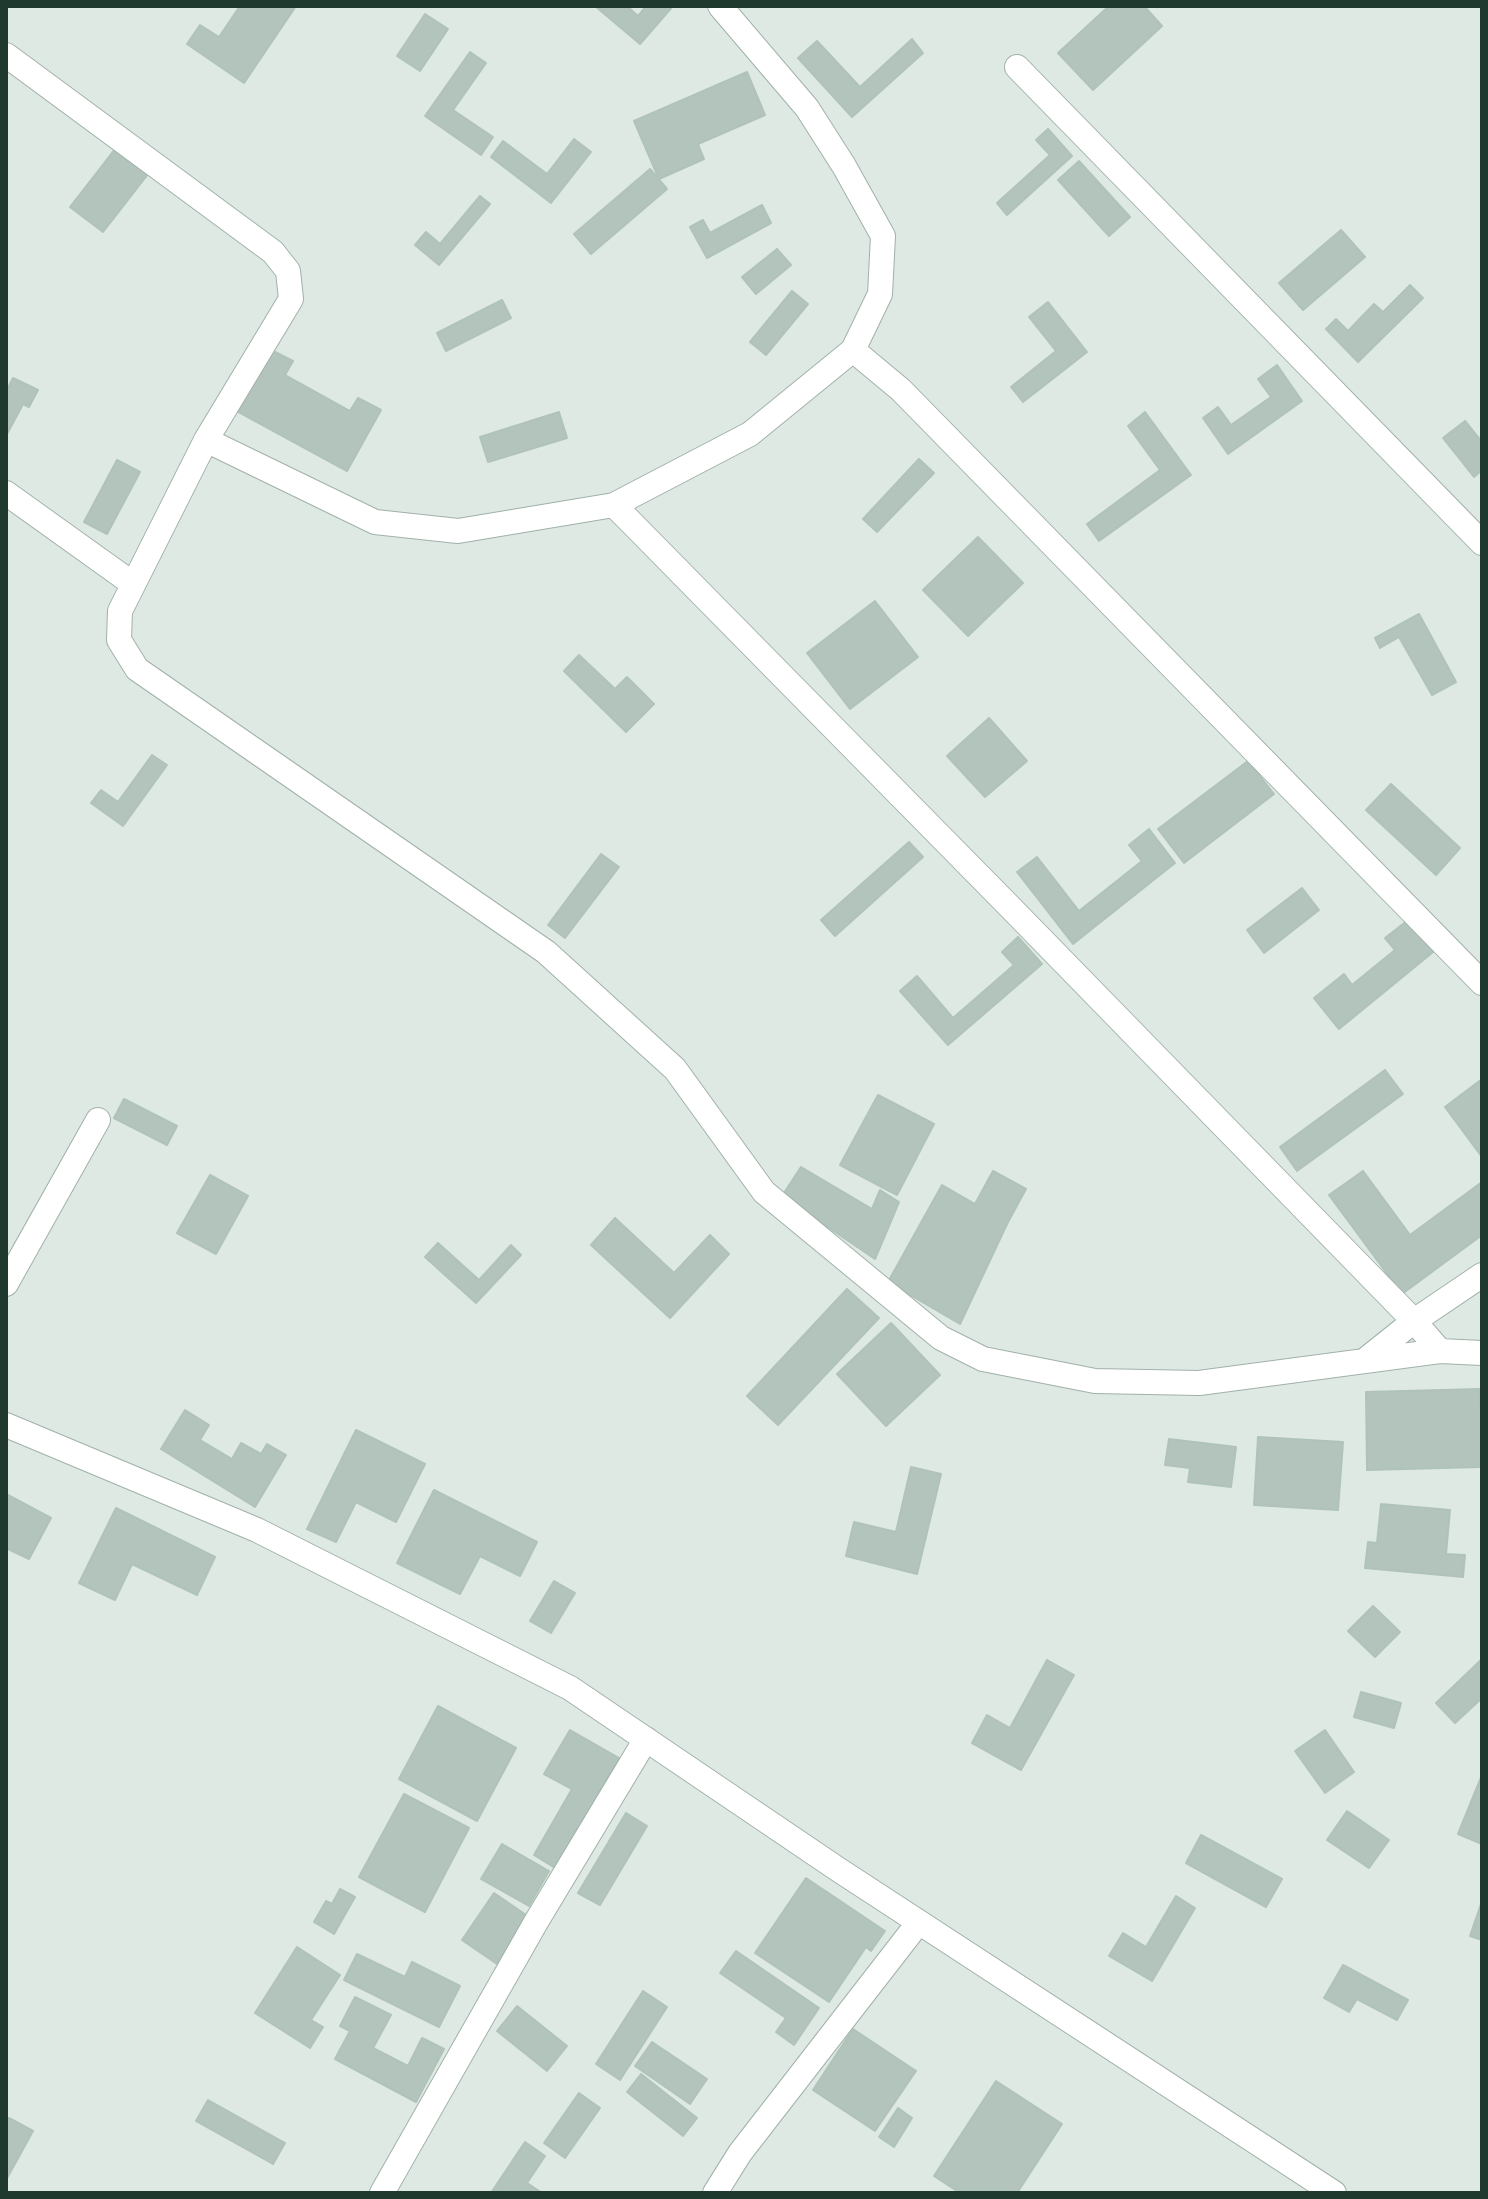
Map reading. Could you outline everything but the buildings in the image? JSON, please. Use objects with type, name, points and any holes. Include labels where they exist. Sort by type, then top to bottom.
[{"type":"street","points":[[206,440],[375,522],[458,531],[614,505],[750,434],[853,350],[880,294],[883,236],[807,108],[720,6]]},
{"type":"street","points":[[6,55],[273,252],[288,271],[291,299],[206,440],[120,611],[119,640],[137,669],[546,952],[675,1069],[764,1192],[941,1338],[983,1359],[1095,1381],[1199,1383],[1440,1351],[1482,1353]]},
{"type":"street","points":[[1017,67],[1163,220],[1482,543]]},
{"type":"street","points":[[853,350],[901,390],[1482,983]]},
{"type":"street","points":[[6,493],[133,584]]},
{"type":"street","points":[[614,505],[1440,1351]]},
{"type":"street","points":[[6,1284],[98,1120]]},
{"type":"street","points":[[1363,1362],[1414,1321],[1482,1275]]},
{"type":"street","points":[[6,1425],[257,1530],[570,1688],[919,1922],[1334,2193]]},
{"type":"street","points":[[382,2193],[536,1922],[646,1739]]},
{"type":"street","points":[[715,2193],[740,2153],[919,1922]]}]
